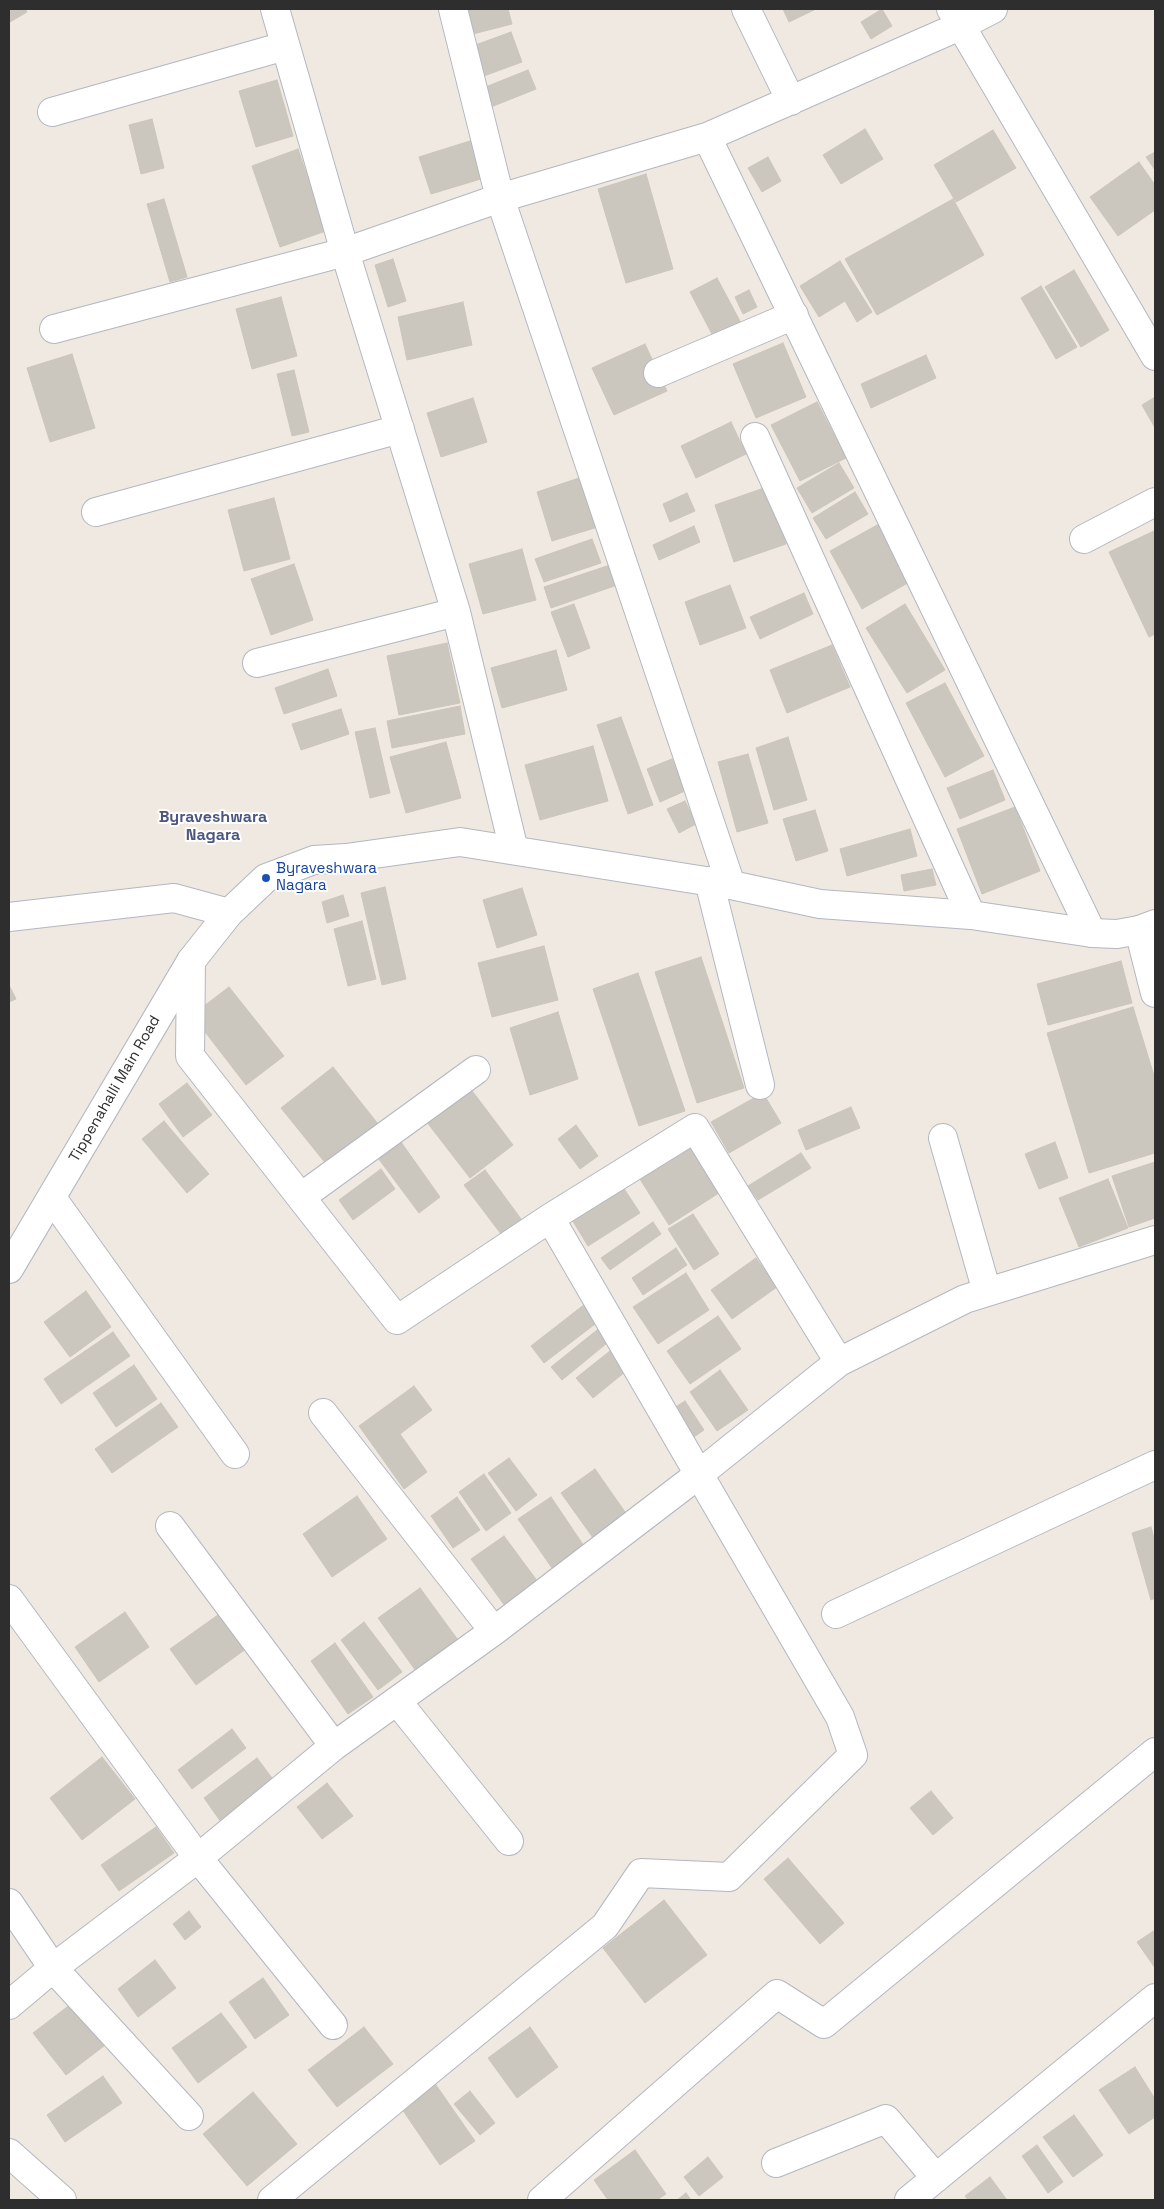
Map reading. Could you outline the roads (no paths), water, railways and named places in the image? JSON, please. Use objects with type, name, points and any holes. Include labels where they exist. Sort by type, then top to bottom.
[{"type":"street","points":[[275,9],[345,252],[456,612],[514,850]]},
{"type":"street","points":[[453,9],[500,198],[720,883],[760,1085]]},
{"type":"street","points":[[746,9],[790,101]]},
{"type":"street","points":[[54,329],[345,252],[500,198],[708,137],[790,101],[956,18],[993,9]]},
{"type":"street","points":[[956,18],[1155,356]]},
{"type":"street","points":[[52,112],[285,46]]},
{"type":"street","points":[[708,137],[1092,933]]},
{"type":"street","points":[[658,373],[794,316]]},
{"type":"street","points":[[96,512],[400,429]]},
{"type":"street","points":[[755,437],[971,915]]},
{"type":"street","points":[[1084,539],[1155,502]]},
{"type":"street","points":[[257,664],[456,612]]},
{"type":"street","name":"Tippenahalli Main Road","points":[[9,1269],[191,960],[229,914],[266,878],[314,860],[346,858],[460,842],[720,883],[820,904],[971,915],[1092,933],[1117,934],[1147,927]]},
{"type":"street","points":[[9,917],[174,898],[229,914]]},
{"type":"street","points":[[1147,927],[1155,993]]},
{"type":"street","points":[[191,960],[190,1056],[397,1320],[550,1218],[696,1128],[838,1362]]},
{"type":"street","points":[[301,1197],[476,1070]]},
{"type":"street","points":[[943,1138],[987,1292]]},
{"type":"street","points":[[52,1198],[234,1454]]},
{"type":"street","points":[[272,2200],[605,1926],[641,1873],[729,1878],[853,1755],[840,1716],[550,1218]]},
{"type":"street","points":[[9,2005],[53,1968],[198,1858],[334,1746],[494,1631],[698,1475],[838,1362],[965,1299],[1155,1240]]},
{"type":"street","points":[[322,1413],[494,1631]]},
{"type":"street","points":[[836,1614],[1155,1465]]},
{"type":"street","points":[[170,1526],[334,1746]]},
{"type":"street","points":[[9,1599],[198,1858],[333,2025]]},
{"type":"street","points":[[397,1702],[509,1841]]},
{"type":"street","points":[[542,2200],[777,1994],[824,2024],[1155,1752]]},
{"type":"street","points":[[9,1903],[53,1968],[189,2116]]},
{"type":"street","points":[[909,2200],[1155,1998]]},
{"type":"street","points":[[776,2164],[886,2119],[936,2178]]},
{"type":"street","points":[[9,2153],[51,2197]]},
{"type":"place","name":"Byraveshwara Nagara","points":[[266,878]]},
{"type":"district","name":"Byraveshwara Nagara","points":[[213,827]]}]
